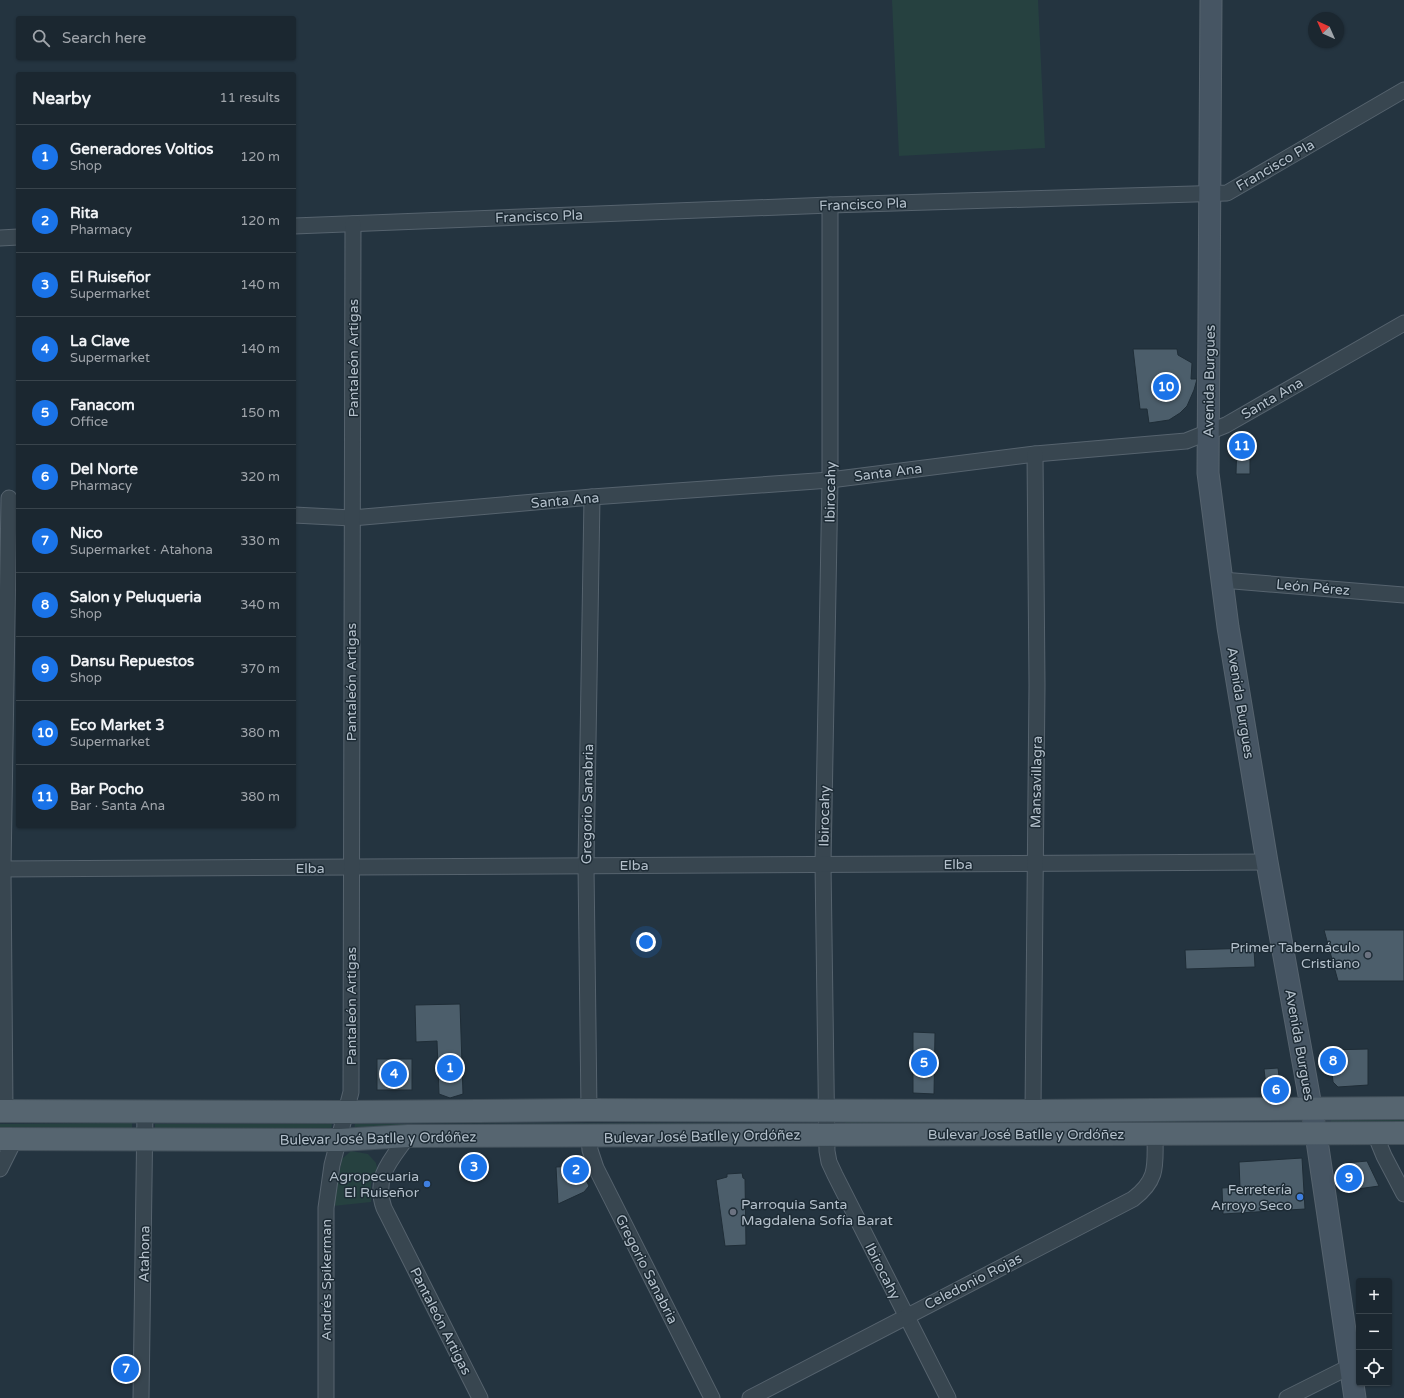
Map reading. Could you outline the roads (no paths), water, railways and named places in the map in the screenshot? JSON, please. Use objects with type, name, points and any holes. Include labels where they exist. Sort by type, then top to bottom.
[{"type":"main road","name":"Bulevar José Batlle y Ordóñez","points":[[3,1111],[346,1112],[589,1110],[1033,1112],[1404,1108]]},
{"type":"main road","name":"Bulevar José Batlle y Ordóñez","points":[[8,1139],[146,1138],[340,1140],[408,1136],[589,1137],[827,1134],[1404,1133]]},
{"type":"street","name":"Avenida Burgues","points":[[1211,0],[1211,193],[1208,473],[1228,627],[1267,862],[1316,1134],[1349,1367],[1355,1398]]},
{"type":"street","name":"Francisco Pla","points":[[296,226],[830,205],[1186,193],[1227,193],[1404,90]]},
{"type":"street","name":"Ibirocahy","points":[[830,205],[830,480],[823,864],[827,1134],[829,1162],[905,1316],[948,1398]]},
{"type":"street","name":"Pantaleón Artigas","points":[[340,1140],[350,1092],[353,224]]},
{"type":"street","points":[[0,238],[16,237]]},
{"type":"street","name":"Santa Ana","points":[[296,515],[352,518],[592,497],[830,480],[1035,454],[1186,441],[1226,425],[1404,322]]},
{"type":"street","name":"Mansavillagra","points":[[1033,1112],[1037,685],[1035,454]]},
{"type":"street","name":"Gregorio Sanabria","points":[[589,1110],[586,866],[592,497]]},
{"type":"street","points":[[3,1111],[1,869],[9,498]]},
{"type":"street","name":"León Pérez","points":[[1222,580],[1404,595]]},
{"type":"street","name":"Elba","points":[[1,869],[1267,862]]},
{"type":"street","name":"Atahona","points":[[141,1398],[146,1111]]},
{"type":"street","name":"Celedonio Rojas","points":[[750,1398],[905,1316],[1133,1199],[1146,1189],[1151,1181],[1154,1167],[1155,1134]]},
{"type":"street","points":[[1375,1134],[1384,1156],[1404,1194]]},
{"type":"street","name":"Pantaleón Artigas","points":[[408,1136],[384,1172],[381,1181],[380,1197],[384,1208],[480,1398]]},
{"type":"street","name":"Gregorio Sanabria","points":[[589,1137],[590,1150],[596,1168],[712,1398]]},
{"type":"street","points":[[0,1169],[8,1139]]},
{"type":"street","name":"Andrés Spikerman","points":[[326,1398],[326,1208],[332,1165],[340,1140]]},
{"type":"street","points":[[1287,1398],[1349,1367]]},
{"type":"place","name":"Eco Market 3","points":[[1166,387]]},
{"type":"place","name":"Bar Pocho","points":[[1242,446]]},
{"type":"place","name":"Primer Tabernáculo Cristiano","points":[[1368,955]]},
{"type":"place","name":"Salon y Peluqueria","points":[[1333,1061]]},
{"type":"place","name":"Fanacom","points":[[924,1063]]},
{"type":"place","name":"Generadores Voltios","points":[[450,1068]]},
{"type":"place","name":"La Clave","points":[[394,1074]]},
{"type":"place","name":"Del Norte","points":[[1276,1090]]},
{"type":"place","name":"El Ruiseñor","points":[[474,1167]]},
{"type":"place","name":"Rita","points":[[576,1170]]},
{"type":"place","name":"Dansu Repuestos","points":[[1349,1178]]},
{"type":"place","name":"Agropecuaria El Ruiseñor","points":[[427,1184]]},
{"type":"place","name":"Ferretería Arroyo Seco","points":[[1300,1197]]},
{"type":"place","name":"Parroquia Santa Magdalena Sofía Barat","points":[[733,1212]]},
{"type":"place","name":"Nico","points":[[126,1369]]}]
